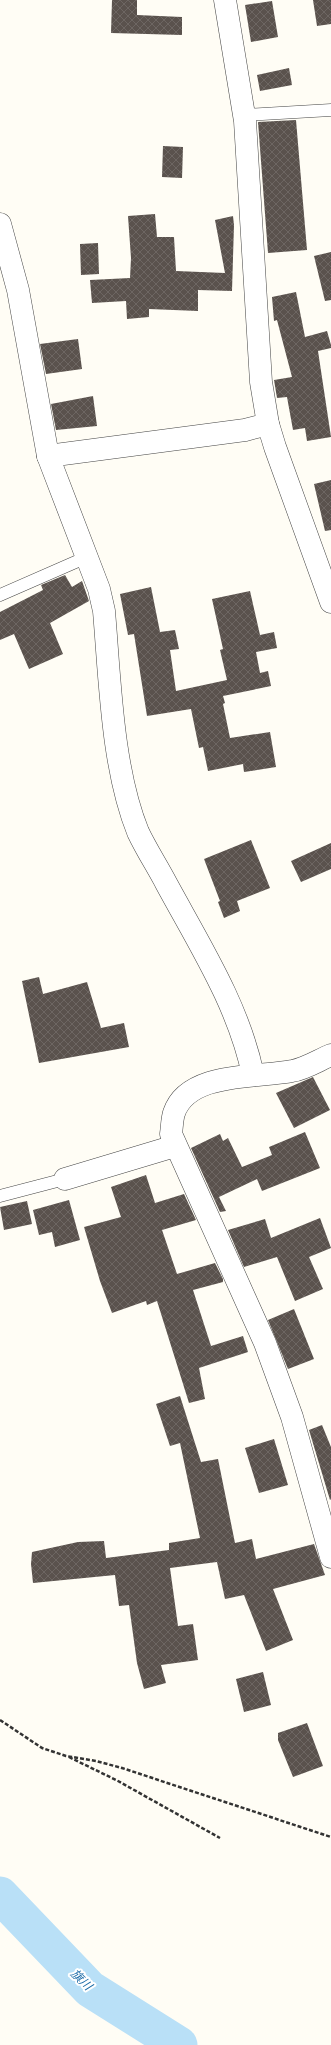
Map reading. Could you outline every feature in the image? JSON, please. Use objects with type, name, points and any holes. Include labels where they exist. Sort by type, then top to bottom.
[{"type":"street","points":[[225,0],[244,115],[261,382],[268,424],[331,602]]},
{"type":"street","points":[[0,224],[18,290],[48,456],[99,589],[104,611],[117,746],[129,807],[139,833],[206,956],[234,1013],[249,1054],[253,1075]]},
{"type":"street","points":[[48,456],[245,430],[268,424]]},
{"type":"street","points":[[331,1054],[293,1071],[228,1077],[212,1081],[190,1093],[180,1101],[174,1113],[171,1134],[175,1146],[210,1219],[265,1343],[323,1497],[331,1557]]},
{"type":"street","points":[[65,1179],[175,1146]]},
{"type":"lane","points":[[244,115],[331,110]]},
{"type":"lane","points":[[0,595],[86,557]]},
{"type":"lane","points":[[0,1196],[65,1179]]},
{"type":"path","points":[[0,1720],[42,1748],[66,1756],[118,1782],[220,1838]]},
{"type":"path","points":[[66,1756],[96,1761],[122,1768],[331,1837]]},
{"type":"building","points":[[112,0],[137,0],[137,15],[182,17],[182,35],[111,33]]},
{"type":"building","points":[[313,0],[331,0],[331,24],[317,26]]},
{"type":"building","points":[[272,1],[278,37],[251,42],[245,5]]},
{"type":"building","points":[[289,68],[292,85],[260,91],[257,75]]},
{"type":"building","points":[[296,120],[307,250],[268,253],[258,122]]},
{"type":"building","points":[[163,146],[183,147],[182,178],[162,177]]},
{"type":"building","points":[[155,214],[157,237],[174,237],[176,271],[225,273],[215,220],[233,216],[232,291],[198,290],[198,311],[149,309],[149,317],[127,319],[126,301],[92,303],[90,280],[130,278],[131,258],[128,216]]},
{"type":"building","points":[[98,243],[99,274],[81,275],[80,244]]},
{"type":"building","points":[[331,252],[331,300],[325,301],[314,256]]},
{"type":"building","points":[[296,292],[305,337],[327,331],[331,345],[331,348],[318,351],[331,437],[307,441],[305,428],[293,430],[287,397],[277,398],[274,380],[292,377],[277,320],[274,321],[272,297]]},
{"type":"building","points":[[78,339],[82,369],[46,374],[40,344]]},
{"type":"building","points":[[93,396],[97,426],[56,430],[51,404]]},
{"type":"building","points":[[331,480],[331,530],[325,531],[314,484]]},
{"type":"building","points":[[65,575],[72,587],[82,581],[89,601],[50,623],[63,654],[29,669],[14,634],[0,640],[0,612],[43,590],[41,585]]},
{"type":"building","points":[[151,587],[160,632],[175,630],[179,649],[170,650],[176,691],[227,680],[220,650],[223,649],[212,599],[250,591],[260,635],[274,632],[277,648],[256,652],[260,673],[268,671],[271,686],[223,696],[225,703],[223,704],[230,738],[270,732],[276,767],[244,772],[243,764],[208,771],[203,747],[199,748],[191,709],[147,716],[134,634],[128,635],[120,594]]},
{"type":"building","points":[[251,840],[270,888],[237,901],[240,911],[224,918],[218,902],[220,901],[204,859]]},
{"type":"building","points":[[331,843],[331,869],[301,882],[291,861]]},
{"type":"building","points":[[39,977],[43,994],[87,982],[101,1028],[124,1023],[129,1047],[39,1063],[22,981]]},
{"type":"building","points":[[313,1077],[330,1110],[294,1128],[276,1093]]},
{"type":"building","points":[[305,1132],[320,1168],[262,1191],[257,1179],[219,1197],[226,1211],[220,1212],[191,1148],[220,1134],[223,1141],[228,1138],[242,1167],[272,1155],[269,1147]]},
{"type":"building","points":[[146,1175],[155,1203],[184,1194],[196,1220],[162,1230],[177,1274],[215,1263],[223,1279],[223,1282],[193,1290],[211,1346],[243,1336],[248,1352],[199,1368],[205,1399],[189,1403],[157,1301],[147,1305],[146,1301],[112,1313],[100,1281],[84,1227],[121,1217],[111,1187]]},
{"type":"building","points":[[69,1200],[80,1240],[55,1247],[52,1232],[39,1235],[33,1210]]},
{"type":"building","points":[[27,1201],[32,1224],[4,1230],[0,1207]]},
{"type":"building","points":[[320,1218],[331,1248],[309,1257],[323,1289],[295,1301],[277,1257],[244,1267],[228,1230],[265,1219],[271,1238]]},
{"type":"building","points":[[294,1309],[314,1359],[288,1369],[268,1320]]},
{"type":"building","points":[[180,1396],[201,1462],[218,1459],[235,1543],[252,1539],[256,1559],[314,1544],[325,1575],[273,1589],[293,1640],[266,1651],[244,1595],[225,1599],[217,1562],[170,1568],[178,1626],[193,1624],[198,1660],[161,1665],[166,1683],[144,1689],[137,1663],[129,1605],[119,1606],[115,1575],[33,1583],[31,1564],[32,1552],[78,1542],[104,1541],[106,1558],[169,1550],[169,1543],[200,1538],[180,1443],[170,1446],[156,1404]]},
{"type":"building","points":[[322,1425],[331,1447],[330,1500],[309,1430]]},
{"type":"building","points":[[274,1439],[288,1485],[259,1493],[245,1448]]},
{"type":"building","points":[[263,1672],[271,1705],[244,1712],[236,1679]]},
{"type":"building","points":[[307,1723],[323,1766],[293,1777],[278,1740],[278,1733]]},
{"type":"waterway","name":"旗川","points":[[0,1895],[90,1989],[179,2045]]}]
